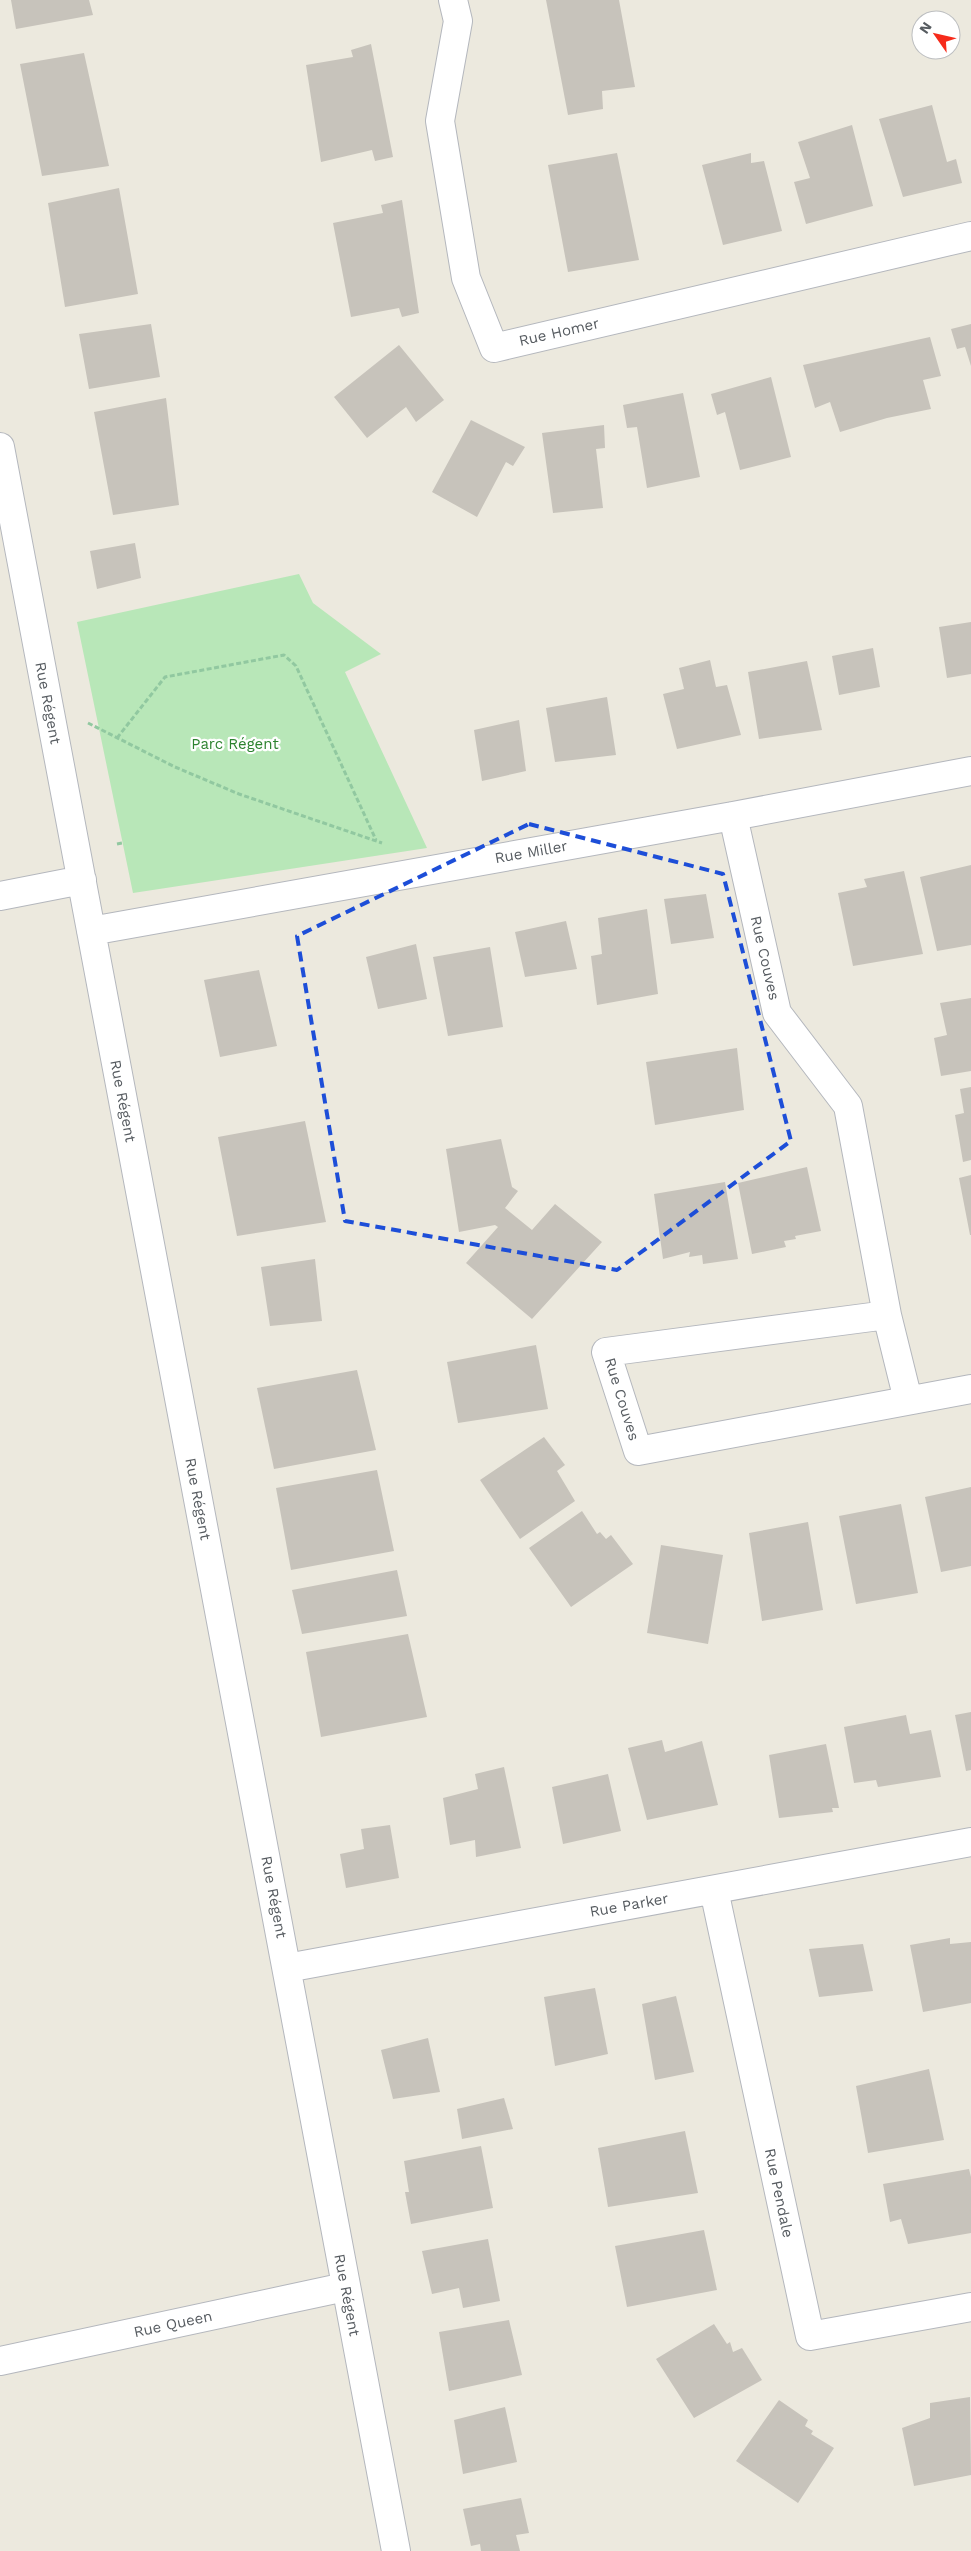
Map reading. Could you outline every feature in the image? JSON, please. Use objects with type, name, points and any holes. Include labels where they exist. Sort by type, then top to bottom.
[{"type":"street","name":"Rue Homer","points":[[453,0],[458,21],[440,121],[466,278],[494,348],[971,236]]},
{"type":"street","name":"Rue Régent","points":[[0,447],[396,2551]]},
{"type":"street","name":"Rue Miller","points":[[91,931],[733,816],[971,771]]},
{"type":"street","name":"Rue Couves","points":[[733,816],[777,1013],[848,1106],[887,1315],[908,1400]]},
{"type":"street","points":[[0,896],[82,880]]},
{"type":"street","name":"Rue Couves","points":[[887,1315],[606,1352],[638,1451],[971,1389]]},
{"type":"street","name":"Rue Parker","points":[[287,1968],[971,1842]]},
{"type":"street","name":"Rue Pendale","points":[[714,1890],[810,2336],[971,2307]]},
{"type":"street","name":"Rue Queen","points":[[0,2361],[345,2287]]},
{"type":"path","points":[[117,738],[165,677],[284,655],[296,666],[376,841]]},
{"type":"path","points":[[48,703],[175,767],[239,794],[386,844]]},
{"type":"highlighted area","points":[[529,824],[723,874],[791,1141],[617,1270],[345,1221],[297,936]]},
{"type":"green space","name":"Parc Régent","points":[[299,574],[313,603],[381,654],[345,672],[427,848],[133,893],[77,622]]},
{"type":"building","points":[[11,0],[89,0],[93,15],[16,29]]},
{"type":"building","points":[[546,0],[619,0],[635,87],[602,91],[603,109],[568,115]]},
{"type":"building","points":[[371,44],[393,157],[375,161],[372,150],[321,162],[306,65],[353,57],[351,50]]},
{"type":"building","points":[[84,53],[109,166],[42,176],[20,64]]},
{"type":"building","points":[[932,105],[947,162],[956,159],[962,183],[903,197],[879,119]]},
{"type":"building","points":[[852,125],[873,206],[806,224],[794,182],[810,178],[798,142]]},
{"type":"building","points":[[617,153],[639,260],[568,272],[548,165]]},
{"type":"building","points":[[751,153],[751,163],[764,161],[782,231],[723,245],[702,165]]},
{"type":"building","points":[[119,188],[138,294],[65,307],[48,203]]},
{"type":"building","points":[[402,200],[419,313],[402,317],[399,308],[351,317],[333,223],[383,213],[381,205]]},
{"type":"building","points":[[151,324],[160,377],[89,389],[79,334]]},
{"type":"building","points":[[971,324],[971,366],[965,347],[957,349],[951,329]]},
{"type":"building","points":[[930,337],[941,376],[923,380],[931,409],[887,418],[840,432],[830,402],[815,408],[803,365]]},
{"type":"building","points":[[399,345],[444,400],[416,422],[406,407],[367,438],[334,397]]},
{"type":"building","points":[[771,377],[791,457],[740,470],[725,412],[717,415],[711,394]]},
{"type":"building","points":[[683,393],[700,477],[647,488],[637,427],[627,428],[623,405]]},
{"type":"building","points":[[166,398],[179,505],[113,515],[94,412]]},
{"type":"building","points":[[471,420],[525,447],[513,466],[506,462],[477,517],[432,492]]},
{"type":"building","points":[[604,425],[605,448],[596,449],[603,508],[553,513],[542,433]]},
{"type":"building","points":[[135,543],[141,578],[97,589],[90,551]]},
{"type":"building","points":[[971,622],[971,674],[947,678],[939,627]]},
{"type":"building","points":[[873,648],[880,687],[839,695],[832,656]]},
{"type":"building","points":[[710,660],[716,687],[727,685],[741,735],[677,749],[663,694],[684,689],[679,668]]},
{"type":"building","points":[[807,661],[822,730],[759,739],[748,672]]},
{"type":"building","points":[[607,697],[616,755],[555,762],[546,708]]},
{"type":"building","points":[[519,720],[526,771],[482,781],[474,730]]},
{"type":"building","points":[[971,865],[971,945],[937,951],[920,877]]},
{"type":"building","points":[[904,871],[923,954],[853,966],[838,893],[867,887],[864,879]]},
{"type":"building","points":[[706,894],[714,938],[671,944],[664,899]]},
{"type":"building","points":[[647,909],[658,994],[597,1005],[591,956],[602,954],[598,918]]},
{"type":"building","points":[[566,921],[577,969],[525,977],[515,932]]},
{"type":"building","points":[[416,944],[427,999],[378,1009],[366,957]]},
{"type":"building","points":[[490,947],[503,1027],[448,1036],[433,957]]},
{"type":"building","points":[[259,970],[277,1046],[220,1057],[204,980]]},
{"type":"building","points":[[971,998],[971,1071],[941,1076],[934,1038],[947,1035],[940,1003]]},
{"type":"building","points":[[737,1048],[744,1110],[655,1125],[646,1062]]},
{"type":"building","points":[[971,1087],[971,1160],[963,1162],[955,1115],[964,1113],[960,1089]]},
{"type":"building","points":[[305,1121],[326,1222],[237,1236],[218,1137]]},
{"type":"building","points":[[501,1139],[512,1187],[518,1191],[505,1208],[532,1230],[555,1204],[602,1242],[532,1319],[466,1263],[498,1227],[495,1225],[459,1232],[446,1149]]},
{"type":"building","points":[[807,1167],[821,1231],[795,1236],[796,1239],[784,1241],[786,1247],[752,1254],[738,1183]]},
{"type":"building","points":[[971,1175],[971,1235],[970,1235],[959,1178]]},
{"type":"building","points":[[725,1182],[738,1259],[703,1264],[702,1255],[689,1257],[690,1252],[663,1259],[654,1194]]},
{"type":"building","points":[[315,1259],[322,1321],[270,1326],[261,1267]]},
{"type":"building","points":[[536,1345],[548,1409],[458,1423],[447,1362]]},
{"type":"building","points":[[357,1370],[376,1450],[274,1469],[257,1388]]},
{"type":"building","points":[[544,1437],[565,1465],[557,1471],[575,1501],[520,1539],[480,1480]]},
{"type":"building","points":[[377,1470],[394,1551],[291,1570],[276,1488]]},
{"type":"building","points":[[971,1487],[971,1566],[941,1572],[925,1497]]},
{"type":"building","points":[[901,1504],[918,1593],[856,1604],[839,1516]]},
{"type":"building","points":[[582,1511],[597,1534],[600,1532],[606,1539],[611,1535],[633,1564],[571,1607],[529,1548]]},
{"type":"building","points":[[808,1522],[823,1610],[762,1621],[749,1533]]},
{"type":"building","points":[[661,1545],[723,1555],[708,1644],[647,1633]]},
{"type":"building","points":[[397,1570],[407,1616],[302,1634],[292,1590]]},
{"type":"building","points":[[408,1634],[427,1717],[321,1737],[306,1652]]},
{"type":"building","points":[[971,1712],[971,1770],[966,1771],[955,1715]]},
{"type":"building","points":[[906,1715],[910,1734],[931,1730],[941,1777],[878,1787],[876,1780],[854,1783],[844,1727]]},
{"type":"building","points":[[662,1740],[665,1752],[702,1741],[718,1805],[647,1820],[628,1748]]},
{"type":"building","points":[[826,1744],[839,1808],[832,1808],[833,1812],[779,1818],[769,1755]]},
{"type":"building","points":[[504,1767],[521,1848],[476,1857],[475,1840],[450,1845],[443,1798],[478,1789],[475,1774]]},
{"type":"building","points":[[608,1774],[621,1831],[563,1844],[552,1787]]},
{"type":"building","points":[[390,1825],[399,1878],[346,1888],[340,1854],[364,1849],[361,1829]]},
{"type":"building","points":[[950,1938],[950,1944],[971,1942],[971,2003],[923,2012],[910,1945]]},
{"type":"building","points":[[863,1944],[873,1991],[819,1997],[809,1949]]},
{"type":"building","points":[[595,1988],[608,2054],[555,2066],[544,1997]]},
{"type":"building","points":[[676,1996],[694,2072],[655,2080],[642,2004]]},
{"type":"building","points":[[428,2038],[440,2092],[393,2099],[381,2050]]},
{"type":"building","points":[[929,2069],[944,2140],[868,2153],[856,2086]]},
{"type":"building","points":[[504,2098],[513,2129],[462,2139],[457,2109]]},
{"type":"building","points":[[685,2131],[698,2193],[608,2207],[598,2148]]},
{"type":"building","points":[[481,2146],[493,2208],[411,2224],[405,2192],[409,2192],[404,2161]]},
{"type":"building","points":[[969,2169],[971,2177],[971,2233],[908,2244],[901,2219],[890,2222],[883,2184]]},
{"type":"building","points":[[704,2230],[717,2290],[627,2307],[615,2246]]},
{"type":"building","points":[[488,2239],[500,2301],[463,2308],[459,2288],[432,2294],[422,2251]]},
{"type":"building","points":[[509,2320],[522,2375],[449,2391],[439,2332]]},
{"type":"building","points":[[714,2324],[727,2344],[730,2342],[733,2352],[742,2348],[762,2380],[694,2418],[656,2359]]},
{"type":"building","points":[[970,2397],[971,2475],[914,2486],[902,2428],[930,2418],[930,2403]]},
{"type":"building","points":[[779,2400],[808,2420],[805,2426],[813,2431],[811,2434],[834,2448],[798,2503],[736,2461]]},
{"type":"building","points":[[505,2407],[517,2462],[463,2474],[454,2420]]},
{"type":"building","points":[[521,2498],[529,2533],[516,2535],[520,2551],[481,2551],[480,2544],[471,2546],[463,2509]]}]
